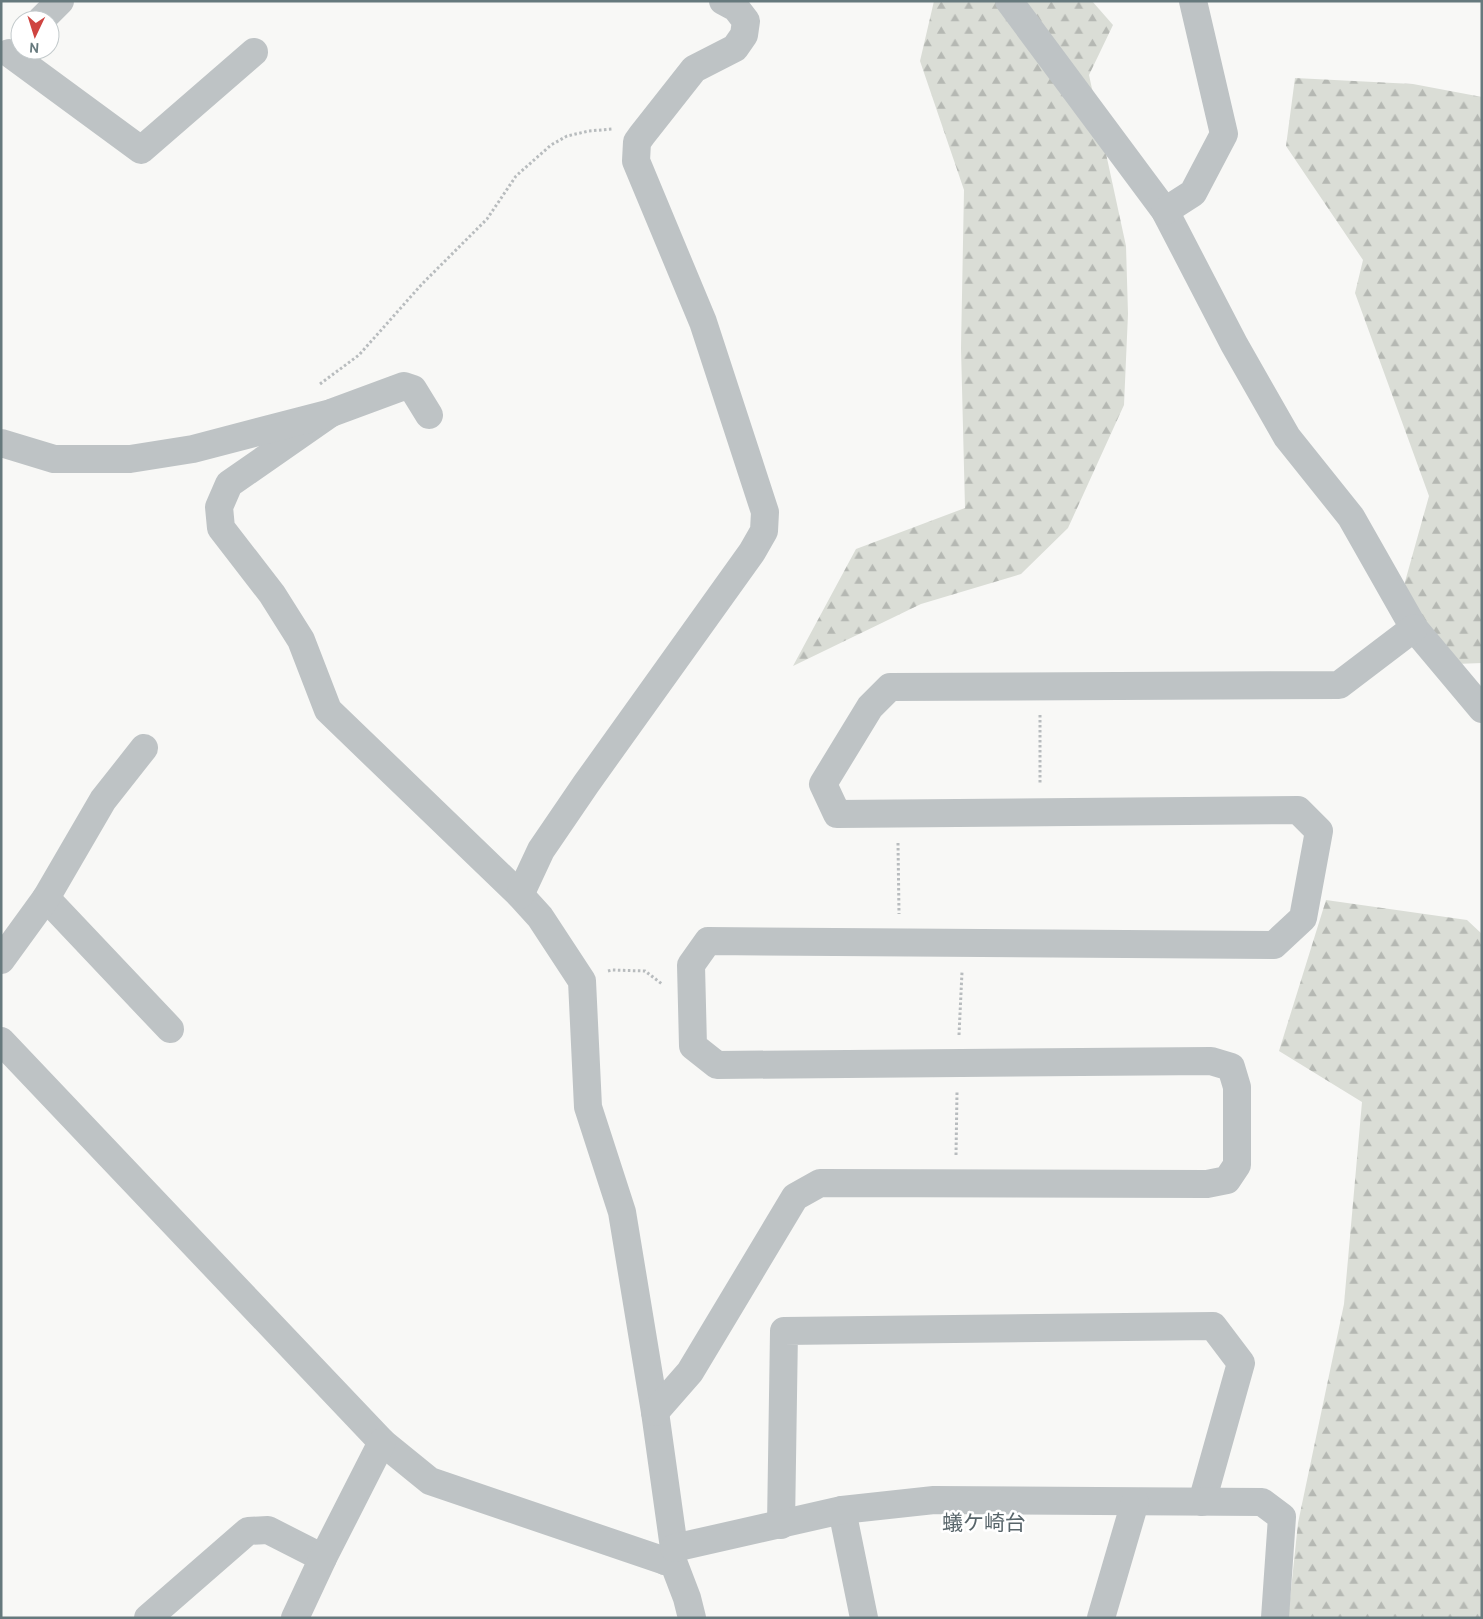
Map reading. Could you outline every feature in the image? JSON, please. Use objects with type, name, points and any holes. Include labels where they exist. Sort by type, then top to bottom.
[{"type":"street","points":[[51,10],[60,1]]},
{"type":"street","points":[[520,895],[541,850],[752,552],[764,531],[765,512],[703,322],[636,161],[637,142],[694,69],[735,48],[744,35],[746,22],[736,8],[723,1]]},
{"type":"street","points":[[1009,1],[1165,211],[1234,344],[1287,437],[1351,517],[1414,628],[1482,709]]},
{"type":"street","points":[[1165,211],[1193,193],[1224,134],[1193,1]]},
{"type":"street","points":[[21,60],[141,150],[254,52]]},
{"type":"street","points":[[1,443],[54,458],[130,459],[193,449],[331,413],[404,386],[413,390],[429,415]]},
{"type":"street","points":[[331,413],[229,484],[220,508],[221,528],[272,594],[301,640],[328,710],[520,895],[540,917],[582,981],[588,1108],[622,1212],[655,1412],[669,1554],[687,1598],[692,1618]]},
{"type":"street","points":[[655,1412],[690,1372],[795,1197],[820,1184],[1207,1184],[1226,1180],[1237,1165],[1237,1086],[1231,1067],[1212,1061],[718,1065],[692,1046],[691,965],[708,941],[1274,944],[1303,918],[1319,831],[1298,810],[837,814],[823,784],[870,706],[890,687],[1339,686],[1414,628]]},
{"type":"street","points":[[1,960],[46,898],[103,800],[144,748]]},
{"type":"street","points":[[46,898],[170,1029]]},
{"type":"street","points":[[1,1041],[382,1442],[430,1481],[669,1554],[842,1510],[934,1500],[1262,1502],[1282,1517],[1275,1618]]},
{"type":"street","points":[[781,1525],[784,1330],[1214,1326],[1241,1364],[1202,1502]]},
{"type":"street","points":[[295,1618],[382,1442]]},
{"type":"street","points":[[1100,1618],[1135,1502]]},
{"type":"street","points":[[842,1510],[864,1618]]},
{"type":"street","points":[[148,1618],[248,1531],[268,1530],[323,1558]]},
{"type":"path","points":[[316,387],[359,355],[422,284],[487,219],[516,176],[551,145],[567,136],[589,131],[615,129],[642,135]]},
{"type":"path","points":[[1040,686],[1040,812]]},
{"type":"path","points":[[898,813],[899,942]]},
{"type":"path","points":[[612,970],[645,971],[669,990]]},
{"type":"green space","points":[[934,1],[1092,1],[1113,25],[1089,75],[1126,246],[1128,314],[1124,405],[1068,528],[1021,574],[921,604],[793,666],[856,549],[965,508],[961,348],[964,190],[920,61]]},
{"type":"green space","points":[[1295,78],[1413,84],[1482,97],[1482,663],[1456,664],[1403,589],[1429,496],[1355,293],[1363,260],[1286,146]]},
{"type":"green space","points":[[1326,900],[1467,920],[1482,934],[1482,1618],[1288,1618],[1298,1523],[1344,1304],[1362,1102],[1279,1051]]},
{"type":"district","name":"蟻ケ崎台","points":[[984,1523]]}]
